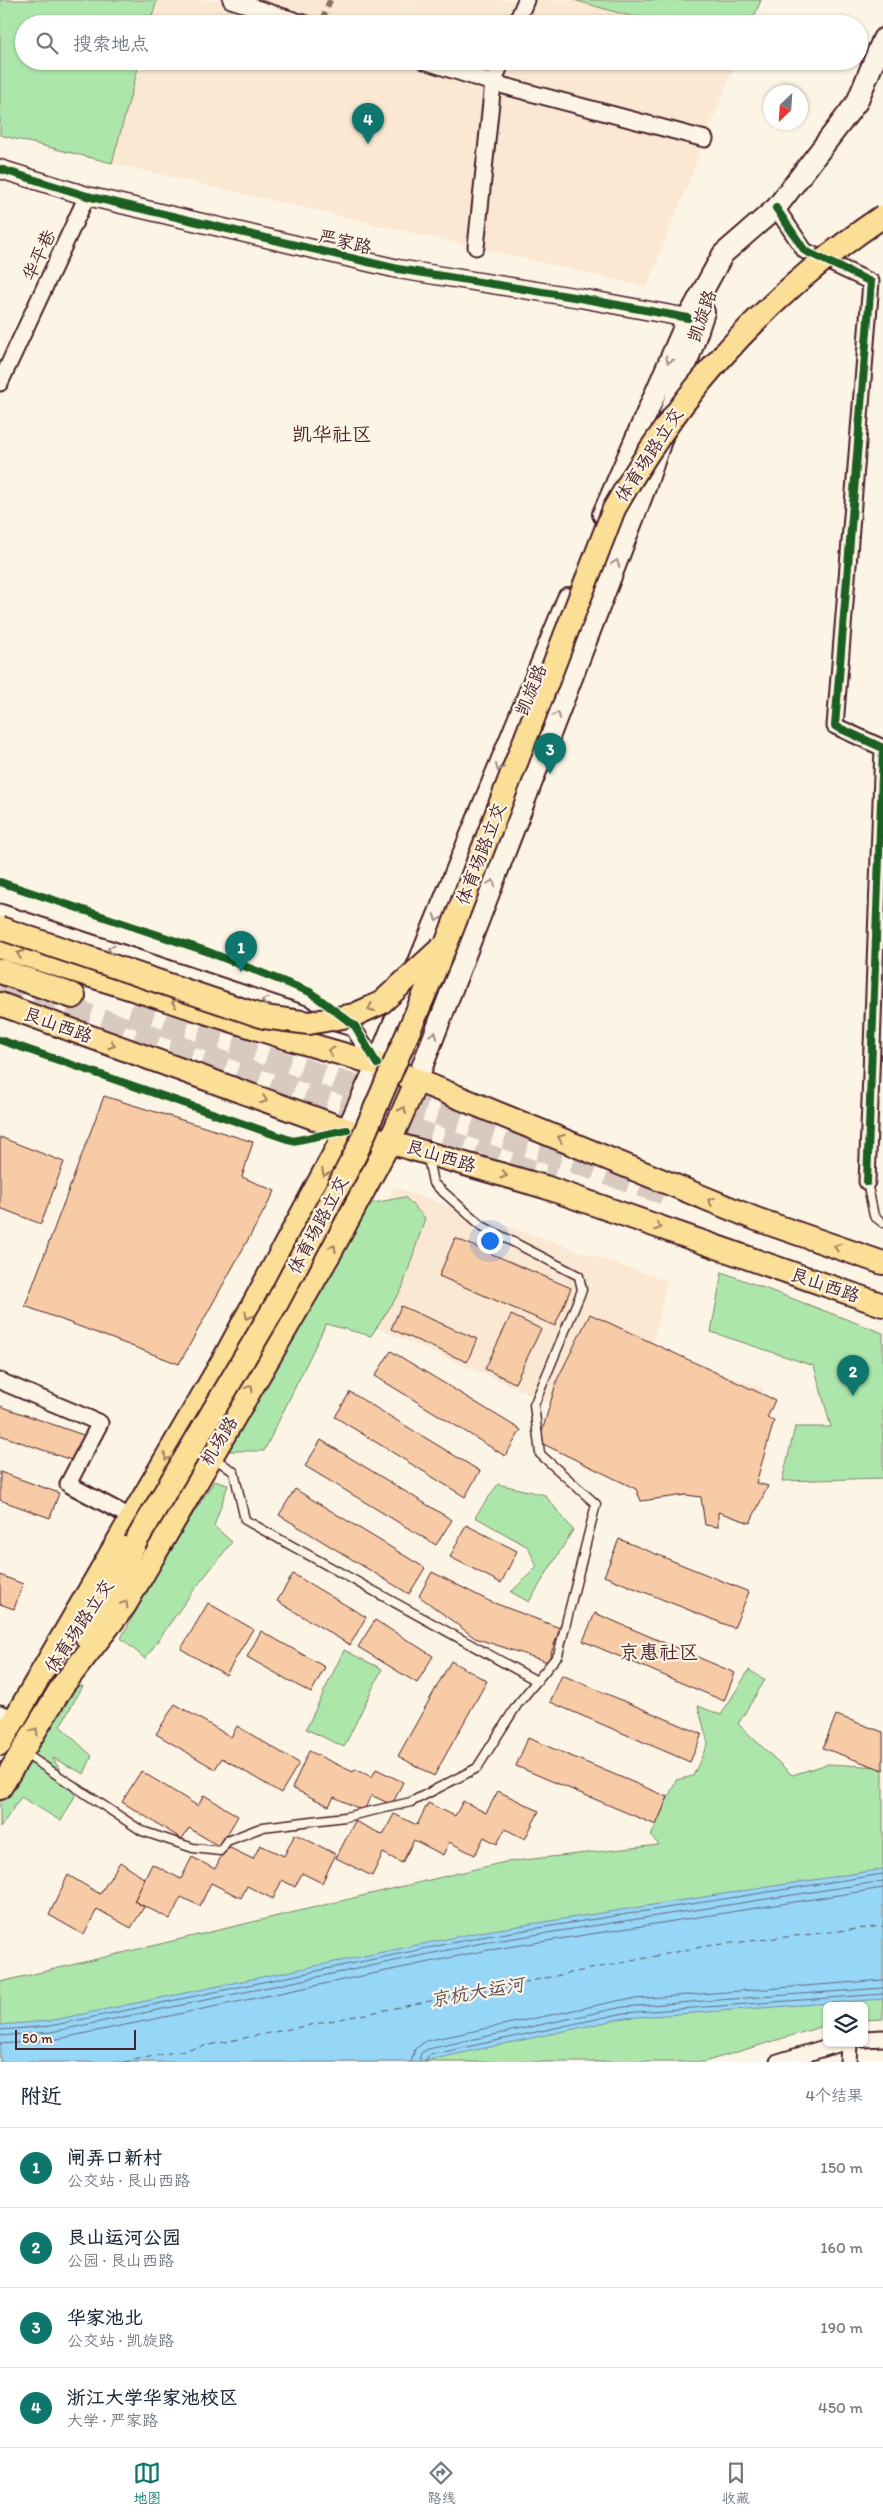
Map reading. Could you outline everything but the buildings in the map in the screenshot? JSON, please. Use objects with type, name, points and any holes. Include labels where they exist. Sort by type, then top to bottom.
[{"type":"highway","points":[[0,970],[73,996]]},
{"type":"main road","name":"凯旋路","points":[[347,1130],[377,1064],[628,452],[688,318],[723,254],[776,208],[857,102],[883,39]]},
{"type":"main road","name":"体育场路立交","points":[[63,1685],[135,1543],[277,1303],[356,1153],[447,942],[614,508],[641,460],[669,421],[725,351],[784,291],[843,243],[883,216]]},
{"type":"main road","name":"凯旋路","points":[[417,1080],[645,488],[723,254]]},
{"type":"main road","points":[[0,928],[264,1017],[308,1023],[354,1015],[381,1003],[447,942]]},
{"type":"main road","points":[[0,947],[287,1038],[377,1064],[756,1219],[883,1263]]},
{"type":"main road","name":"艮山西路","points":[[0,1004],[347,1130],[545,1187],[883,1305]]},
{"type":"main road","name":"机场路","points":[[0,1788],[63,1685],[125,1605],[330,1253],[390,1141],[417,1080]]},
{"type":"main road","points":[[0,1744],[13,1713],[132,1518],[286,1247],[347,1130]]},
{"type":"main road","name":"体育场路立交","points":[[13,1713],[135,1543]]},
{"type":"street","points":[[232,0],[278,15]]},
{"type":"street","points":[[520,15],[526,0]]},
{"type":"street","points":[[452,70],[493,83],[705,139]]},
{"type":"street","points":[[476,248],[493,83],[498,70]]},
{"type":"street","name":"严家路","points":[[0,169],[87,196],[398,269],[580,298],[688,318]]},
{"type":"street","name":"华平巷","points":[[0,383],[87,196]]},
{"type":"street","points":[[776,208],[805,251],[872,282],[835,726],[883,748],[867,1182]]},
{"type":"street","points":[[0,912],[284,1008],[353,1028],[377,1064]]},
{"type":"street","points":[[0,1381],[100,1423],[68,1484],[132,1518]]},
{"type":"street","points":[[868,2040],[883,2038]]},
{"type":"street","points":[[778,2062],[827,2047]]},
{"type":"street","points":[[848,2062],[849,2047]]},
{"type":"lane","points":[[22,1752],[142,1831],[193,1848],[220,1850],[227,1841],[263,1827],[345,1817],[411,1802],[477,1768],[517,1705],[558,1655],[596,1504],[540,1454],[534,1405],[582,1290],[579,1276],[482,1226],[433,1183],[426,1152]]},
{"type":"lane","points":[[867,1182],[874,1216],[883,1224]]},
{"type":"lane","points":[[211,1455],[234,1472],[245,1520],[537,1680]]},
{"type":"shaded area","points":[[0,0],[760,0],[754,15],[15,15],[15,70],[732,70],[647,287],[50,149],[0,135]]},
{"type":"shaded area","points":[[394,1187],[667,1281],[652,1349],[763,1388],[734,1505],[580,1466],[585,1418],[344,1314]]},
{"type":"green space","points":[[0,0],[157,0],[153,15],[15,15],[15,70],[138,70],[112,163],[0,135]]},
{"type":"green space","points":[[574,0],[761,0],[755,15],[626,15]]},
{"type":"green space","points":[[405,1197],[425,1218],[402,1289],[371,1336],[326,1324],[264,1451],[228,1451],[250,1407],[368,1204]]},
{"type":"green space","points":[[722,1272],[883,1333],[883,1478],[782,1481],[795,1427],[831,1427],[814,1366],[711,1332]]},
{"type":"green space","points":[[214,1481],[228,1485],[214,1526],[232,1542],[190,1595],[145,1659],[121,1638],[164,1560]]},
{"type":"green space","points":[[498,1484],[545,1495],[573,1530],[529,1602],[511,1592],[537,1567],[528,1547],[475,1517]]},
{"type":"green space","points":[[344,1650],[382,1669],[344,1747],[306,1729]]},
{"type":"green space","points":[[749,1670],[765,1680],[738,1724],[792,1775],[828,1764],[883,1767],[883,2019],[868,2020],[868,2002],[823,2002],[823,2026],[704,2062],[0,2062],[0,1982],[505,1862],[659,1845],[651,1836],[676,1780],[693,1776],[708,1743],[698,1706],[721,1715]]},
{"type":"green space","points":[[71,1686],[83,1686],[60,1726],[92,1756],[84,1774],[53,1758],[75,1796],[61,1821],[21,1797],[0,1828],[0,1802]]},
{"type":"water","name":"京杭大运河","points":[[883,1869],[883,1999],[625,2018],[420,2062],[0,2062],[0,2025],[49,2021],[480,1932]]},
{"type":"ferry route","points":[[124,2062],[706,1946],[883,1926]]},
{"type":"tunnel","points":[[0,985],[553,1179]]},
{"type":"tunnel","points":[[129,1014],[439,1114],[673,1196]]},
{"type":"marked path","points":[[324,15],[330,0]]},
{"type":"cycle path","points":[[0,169],[87,196],[398,269],[580,298],[688,318]]},
{"type":"cycle path","points":[[776,208],[805,251],[871,282],[835,726],[883,748],[867,1182]]},
{"type":"cycle path","points":[[0,882],[206,951],[310,992],[355,1026],[377,1064]]},
{"type":"cycle path","points":[[0,1040],[293,1141],[347,1130]]},
{"type":"place","name":"浙江大学华家池校区","points":[[368,144]]},
{"type":"place","name":"华家池北","points":[[550,774]]},
{"type":"place","name":"闸弄口新村","points":[[241,972]]},
{"type":"place","name":"艮山运河公园","points":[[853,1396]]},
{"type":"district","name":"凯华社区","points":[[332,434]]},
{"type":"district","name":"京惠社区","points":[[659,1652]]}]
